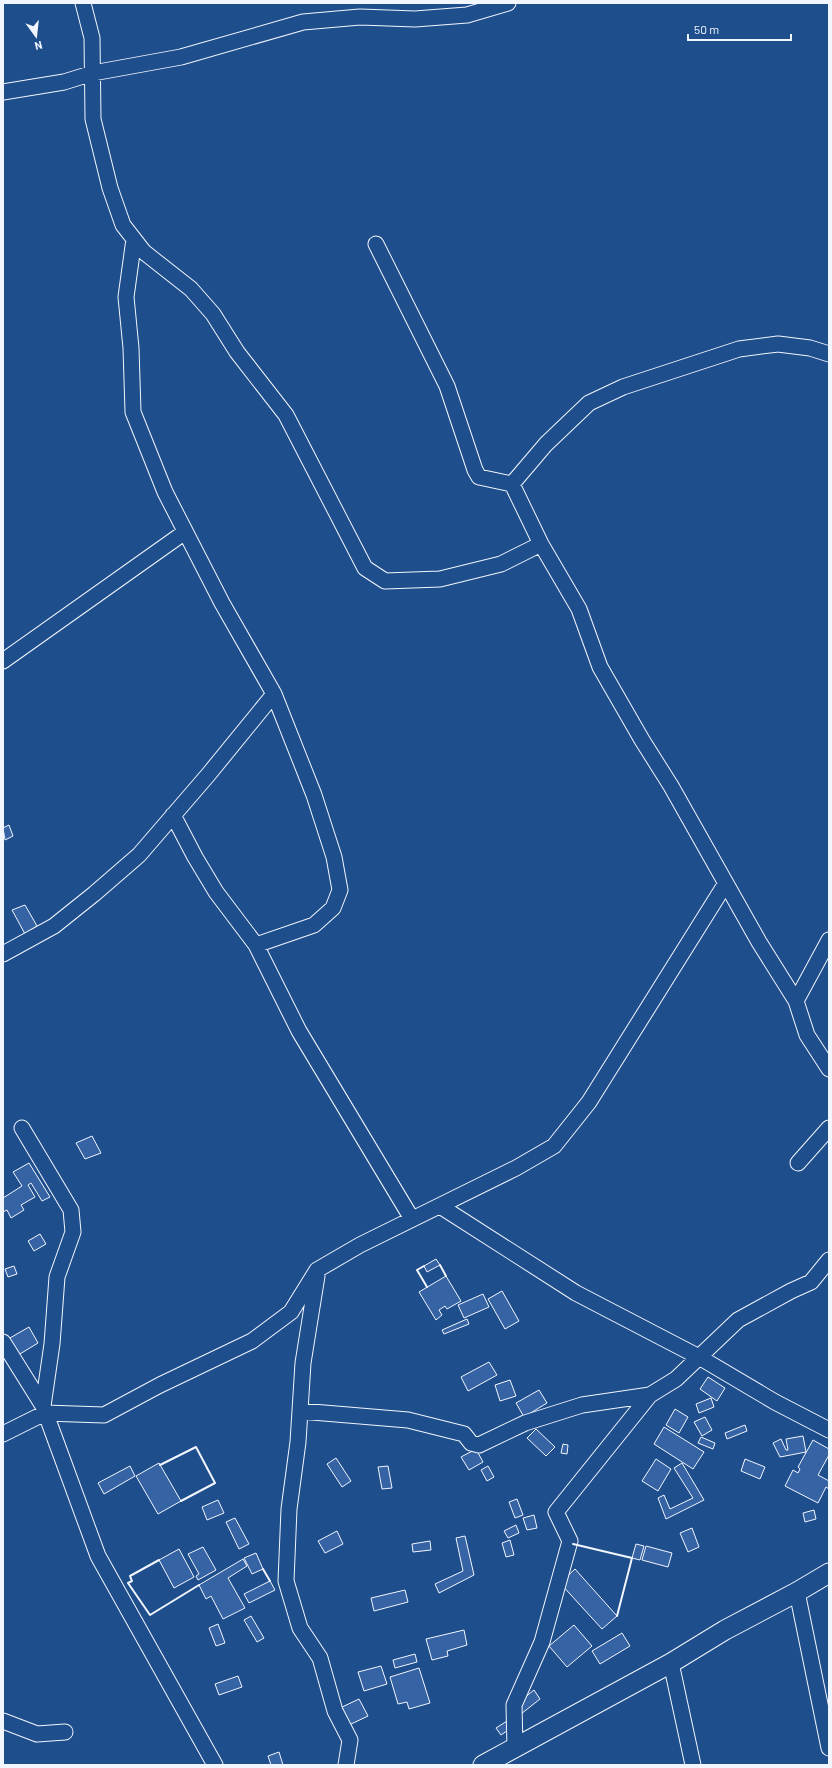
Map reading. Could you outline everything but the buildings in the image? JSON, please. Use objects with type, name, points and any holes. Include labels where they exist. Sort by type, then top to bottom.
[{"type":"main road","points":[[483,1765],[671,1663],[725,1630],[797,1592],[829,1573]]},
{"type":"street","points":[[83,3],[92,38],[93,119],[110,188],[123,225],[144,252],[191,289],[213,314],[237,352],[286,415],[365,568],[386,581],[440,579],[501,564],[541,544]]},
{"type":"street","points":[[3,92],[64,82],[93,73],[181,57],[303,22],[360,17],[415,20],[467,15],[508,3]]},
{"type":"street","points":[[134,239],[126,297],[131,348],[133,412],[165,492],[222,603],[274,694],[314,795],[334,857],[340,890],[333,908],[314,925],[256,945]]},
{"type":"street","points":[[376,244],[447,386],[475,470],[479,477],[512,484]]},
{"type":"street","points":[[512,484],[546,444],[590,403],[623,387],[739,349],[778,344],[810,348],[829,354]]},
{"type":"street","points":[[512,484],[541,544],[579,609],[600,667],[759,942],[796,1001],[808,1035],[829,1069]]},
{"type":"street","points":[[3,661],[185,532]]},
{"type":"street","points":[[3,954],[54,926],[139,855],[274,694]]},
{"type":"street","points":[[173,815],[216,892],[256,945],[299,1031],[412,1219]]},
{"type":"street","points":[[3,1434],[44,1409],[104,1415],[160,1385],[252,1341],[291,1312],[318,1270],[412,1219],[516,1168],[554,1146],[589,1102],[726,883]]},
{"type":"street","points":[[796,1001],[829,940]]},
{"type":"street","points":[[22,1128],[71,1210],[73,1232],[57,1278],[52,1344],[44,1409]]},
{"type":"street","points":[[798,1163],[829,1128]]},
{"type":"street","points":[[440,1206],[576,1293],[699,1357],[775,1402],[829,1430]]},
{"type":"street","points":[[515,1749],[514,1705],[542,1642],[570,1541],[556,1512],[650,1395],[676,1379],[738,1320],[791,1290],[811,1282],[829,1260]]},
{"type":"street","points":[[318,1270],[304,1363],[298,1442],[289,1510],[286,1581],[300,1628],[320,1658],[335,1711],[350,1740],[346,1765]]},
{"type":"street","points":[[3,1342],[44,1409],[98,1556],[215,1765]]},
{"type":"street","points":[[300,1411],[408,1420],[464,1434],[471,1443],[479,1446],[525,1423],[575,1407],[650,1395]]},
{"type":"street","points":[[797,1592],[829,1748]]},
{"type":"street","points":[[671,1663],[693,1765]]},
{"type":"street","points":[[3,1721],[37,1734],[65,1732]]},
{"type":"wall","points":[[440,1265],[446,1276]]},
{"type":"wall","points":[[424,1266],[417,1270],[427,1287]]},
{"type":"wall","points":[[160,1465],[196,1447],[215,1483],[181,1501]]},
{"type":"wall","points":[[573,1544],[632,1558],[617,1616]]},
{"type":"wall","points":[[159,1560],[130,1576],[132,1581],[128,1583],[150,1615],[199,1585]]},
{"type":"wall","points":[[263,1569],[270,1581]]}]
